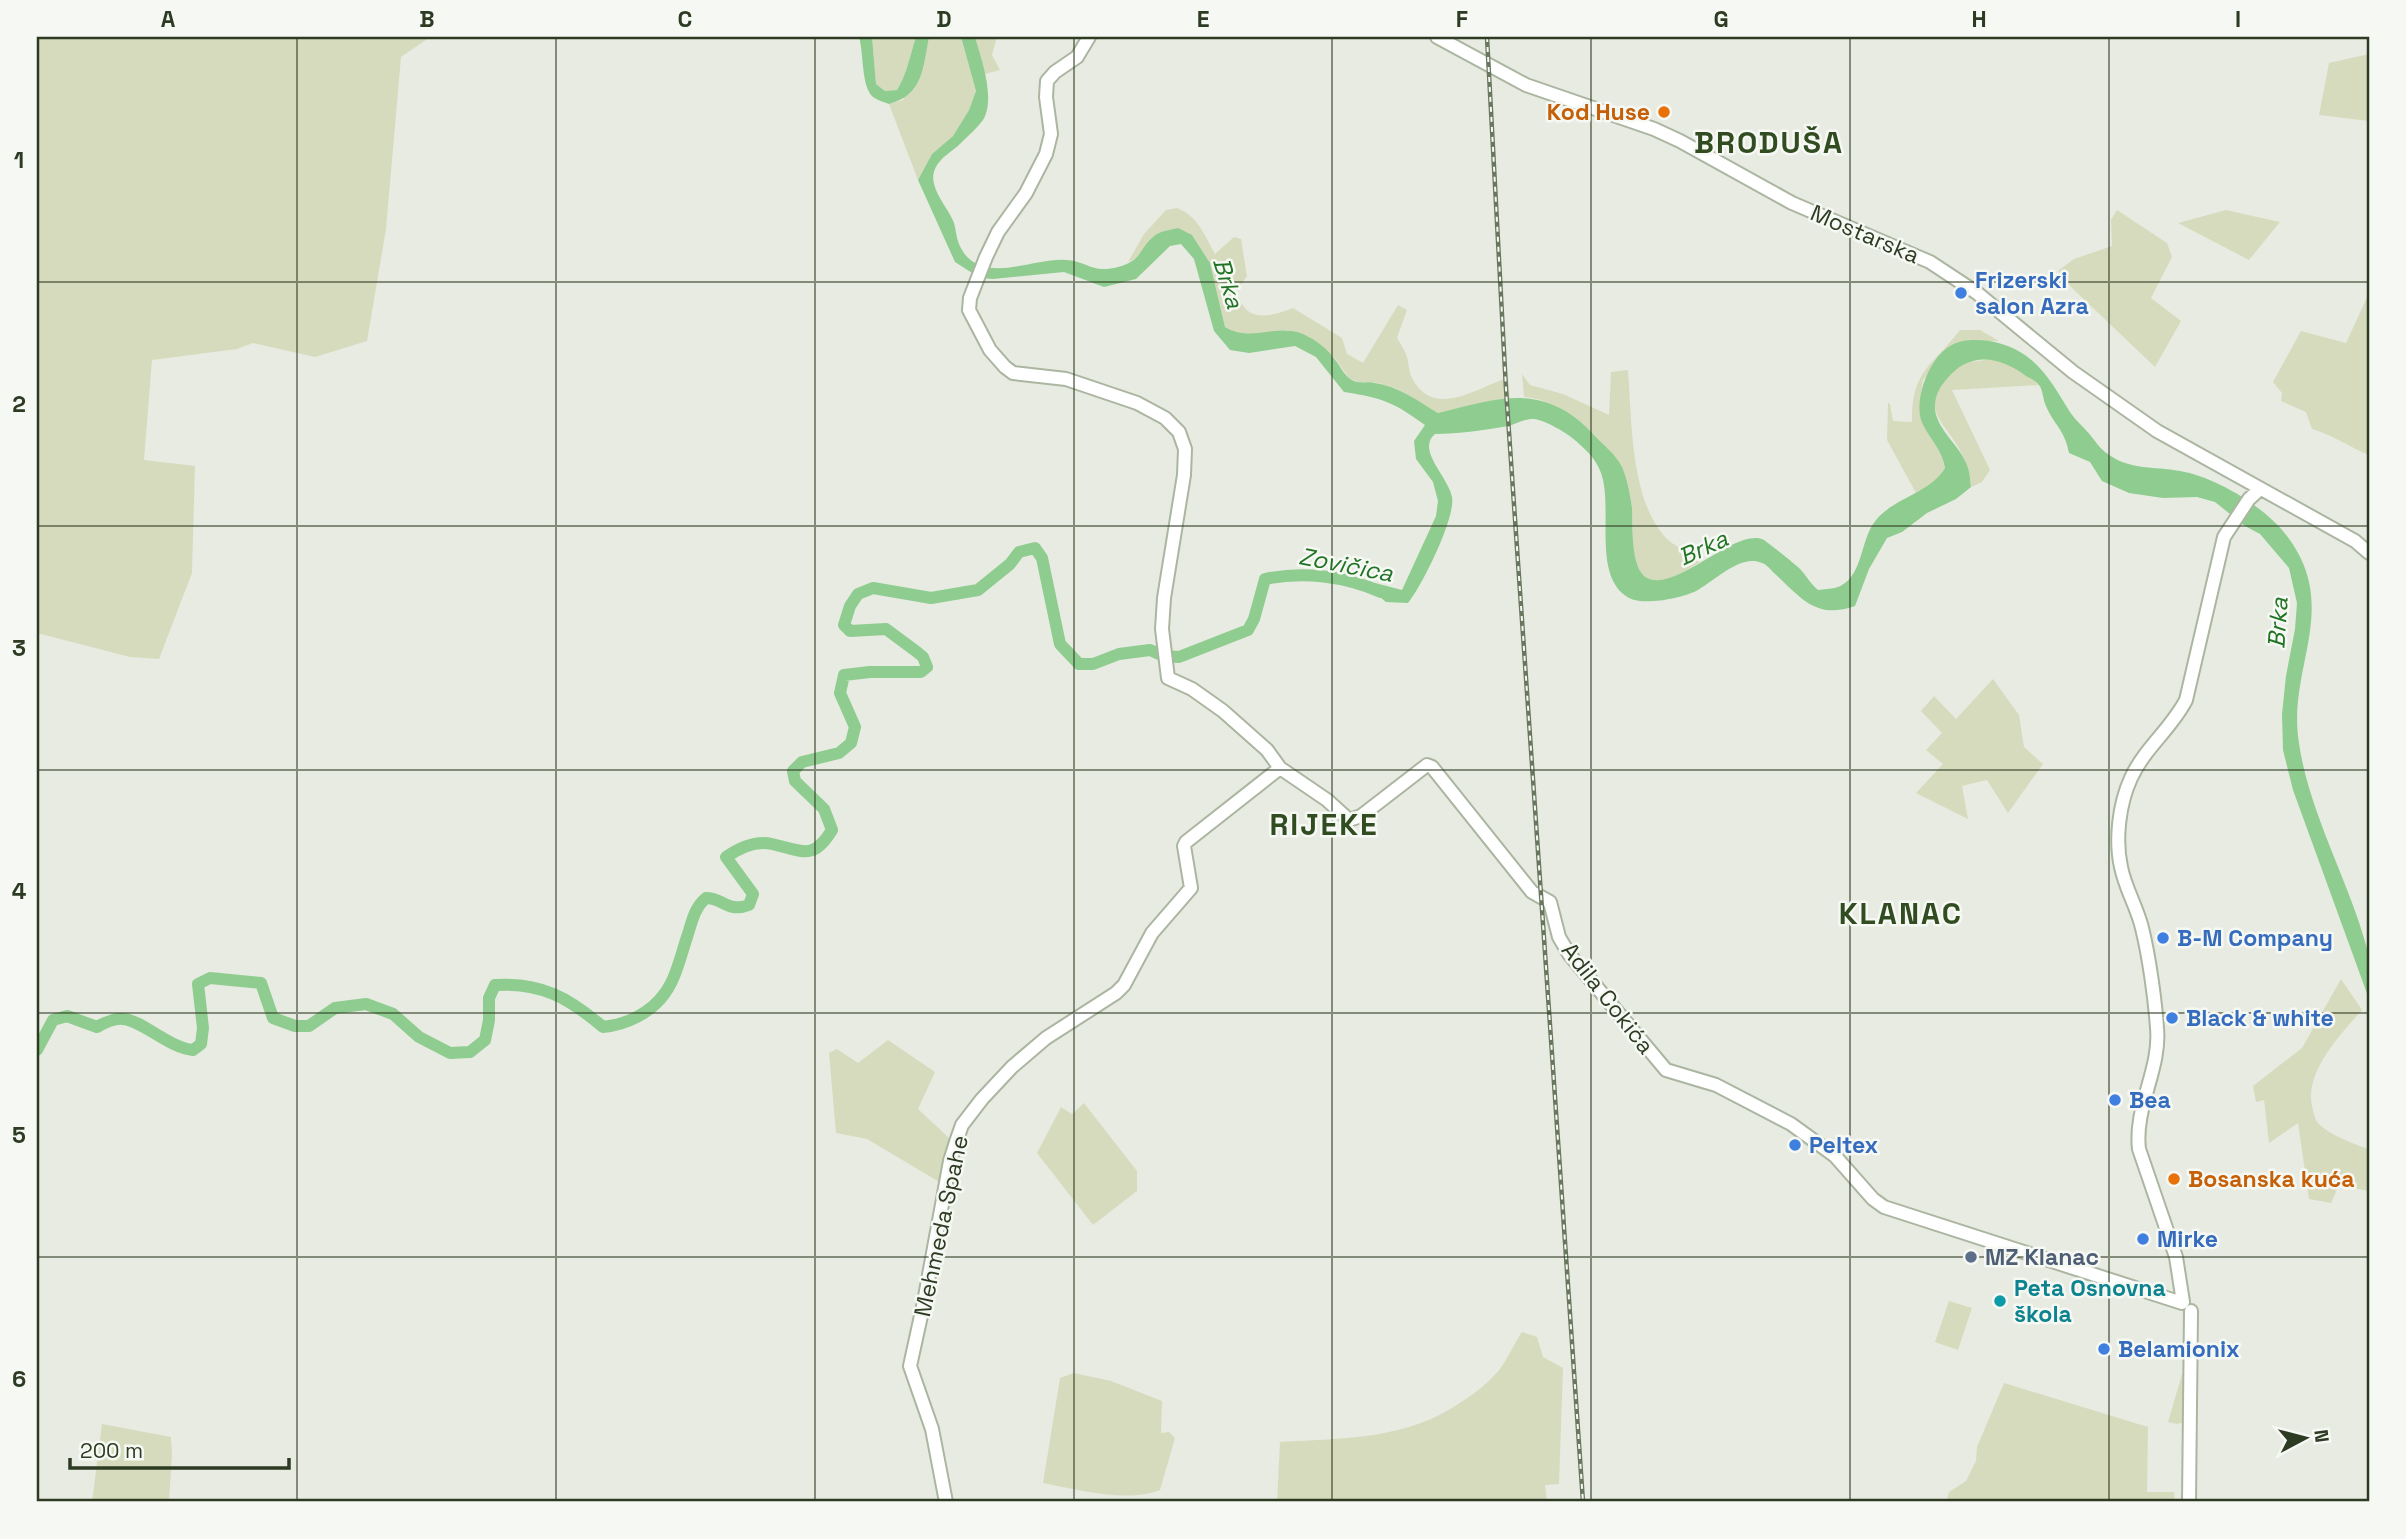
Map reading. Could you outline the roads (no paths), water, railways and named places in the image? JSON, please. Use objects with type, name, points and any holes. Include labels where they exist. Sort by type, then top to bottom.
[{"type":"street","points":[[1089,37],[1077,57],[1047,81],[1045,97],[1051,134],[1046,154],[1026,193],[998,232],[974,285],[969,310],[990,350],[1005,367],[1022,375],[1066,379],[1137,403],[1165,418],[1179,432],[1185,449],[1185,466],[1164,598],[1167,673],[1171,680],[1202,695],[1251,734],[1280,768]]},
{"type":"street","name":"Mostarska","points":[[1437,37],[1526,85],[1663,133],[1710,156],[1792,203],[1930,262],[1977,293],[2073,372],[2157,431],[2355,541],[2369,553]]},
{"type":"street","points":[[2189,1502],[2189,1331],[2182,1287],[2168,1232],[2139,1149],[2138,1125],[2156,1049],[2157,1028],[2145,942],[2121,869],[2119,835],[2130,780],[2138,763],[2186,700],[2221,547],[2227,532],[2249,499],[2260,489]]},
{"type":"street","name":"Adila Cokića","points":[[1280,768],[1327,800],[1345,818],[1354,820],[1427,765],[1432,766],[1532,892],[1550,902],[1559,937],[1569,954],[1666,1070],[1716,1085],[1791,1124],[1835,1156],[1873,1199],[1884,1207],[2183,1305]]},
{"type":"street","name":"Mehmeda Spahe","points":[[946,1502],[932,1429],[910,1366],[950,1161],[962,1125],[1012,1067],[1046,1038],[1104,1002],[1124,985],[1152,933],[1191,888],[1184,846],[1186,842],[1280,768]]},
{"type":"waterway","name":"Zovičica","points":[[37,1050],[53,1020],[67,1016],[97,1027],[116,1019],[130,1020],[174,1044],[193,1050],[201,1044],[203,1028],[198,984],[210,978],[261,983],[273,1018],[295,1026],[309,1026],[335,1008],[366,1004],[393,1014],[419,1037],[450,1053],[470,1052],[485,1040],[489,998],[495,985],[526,986],[554,994],[603,1027],[637,1017],[653,1006],[669,987],[694,916],[702,902],[706,898],[736,907],[749,905],[753,894],[726,857],[742,848],[760,843],[800,851],[813,850],[832,830],[824,809],[795,781],[793,771],[802,762],[839,753],[851,743],[855,727],[840,693],[844,675],[921,672],[927,667],[923,657],[886,629],[850,631],[844,625],[850,606],[858,594],[873,588],[931,598],[978,590],[1010,564],[1019,552],[1035,548],[1042,558],[1060,644],[1079,664],[1093,664],[1119,654],[1150,650],[1164,656],[1179,657],[1248,630],[1254,619],[1265,579],[1294,575],[1324,576],[1381,592]]},
{"type":"railway","points":[[1487,37],[1506,389],[1583,1502]]},
{"type":"place","name":"Kod Huse","points":[[1664,112]]},
{"type":"place","name":"Frizerski salon Azra","points":[[1961,293]]},
{"type":"place","name":"B-M Company","points":[[2163,938]]},
{"type":"place","name":"Black & white","points":[[2172,1018]]},
{"type":"place","name":"Bea","points":[[2115,1100]]},
{"type":"place","name":"Peltex","points":[[1795,1145]]},
{"type":"place","name":"Bosanska kuća","points":[[2174,1179]]},
{"type":"place","name":"Mirke","points":[[2143,1239]]},
{"type":"place","name":"MZ Klanac","points":[[1971,1257]]},
{"type":"place","name":"Peta Osnovna škola","points":[[2000,1301]]},
{"type":"place","name":"Belamionix","points":[[2104,1349]]},
{"type":"district","name":"BRODUŠA","points":[[1769,143]]},
{"type":"district","name":"RIJEKE","points":[[1324,825]]},
{"type":"district","name":"KLANAC","points":[[1901,914]]},
{"type":"water label","name":"Brka","points":[[1228,283]]},
{"type":"water label","name":"Brka","points":[[1703,548]]},
{"type":"water label","name":"Brka","points":[[2278,623]]}]
